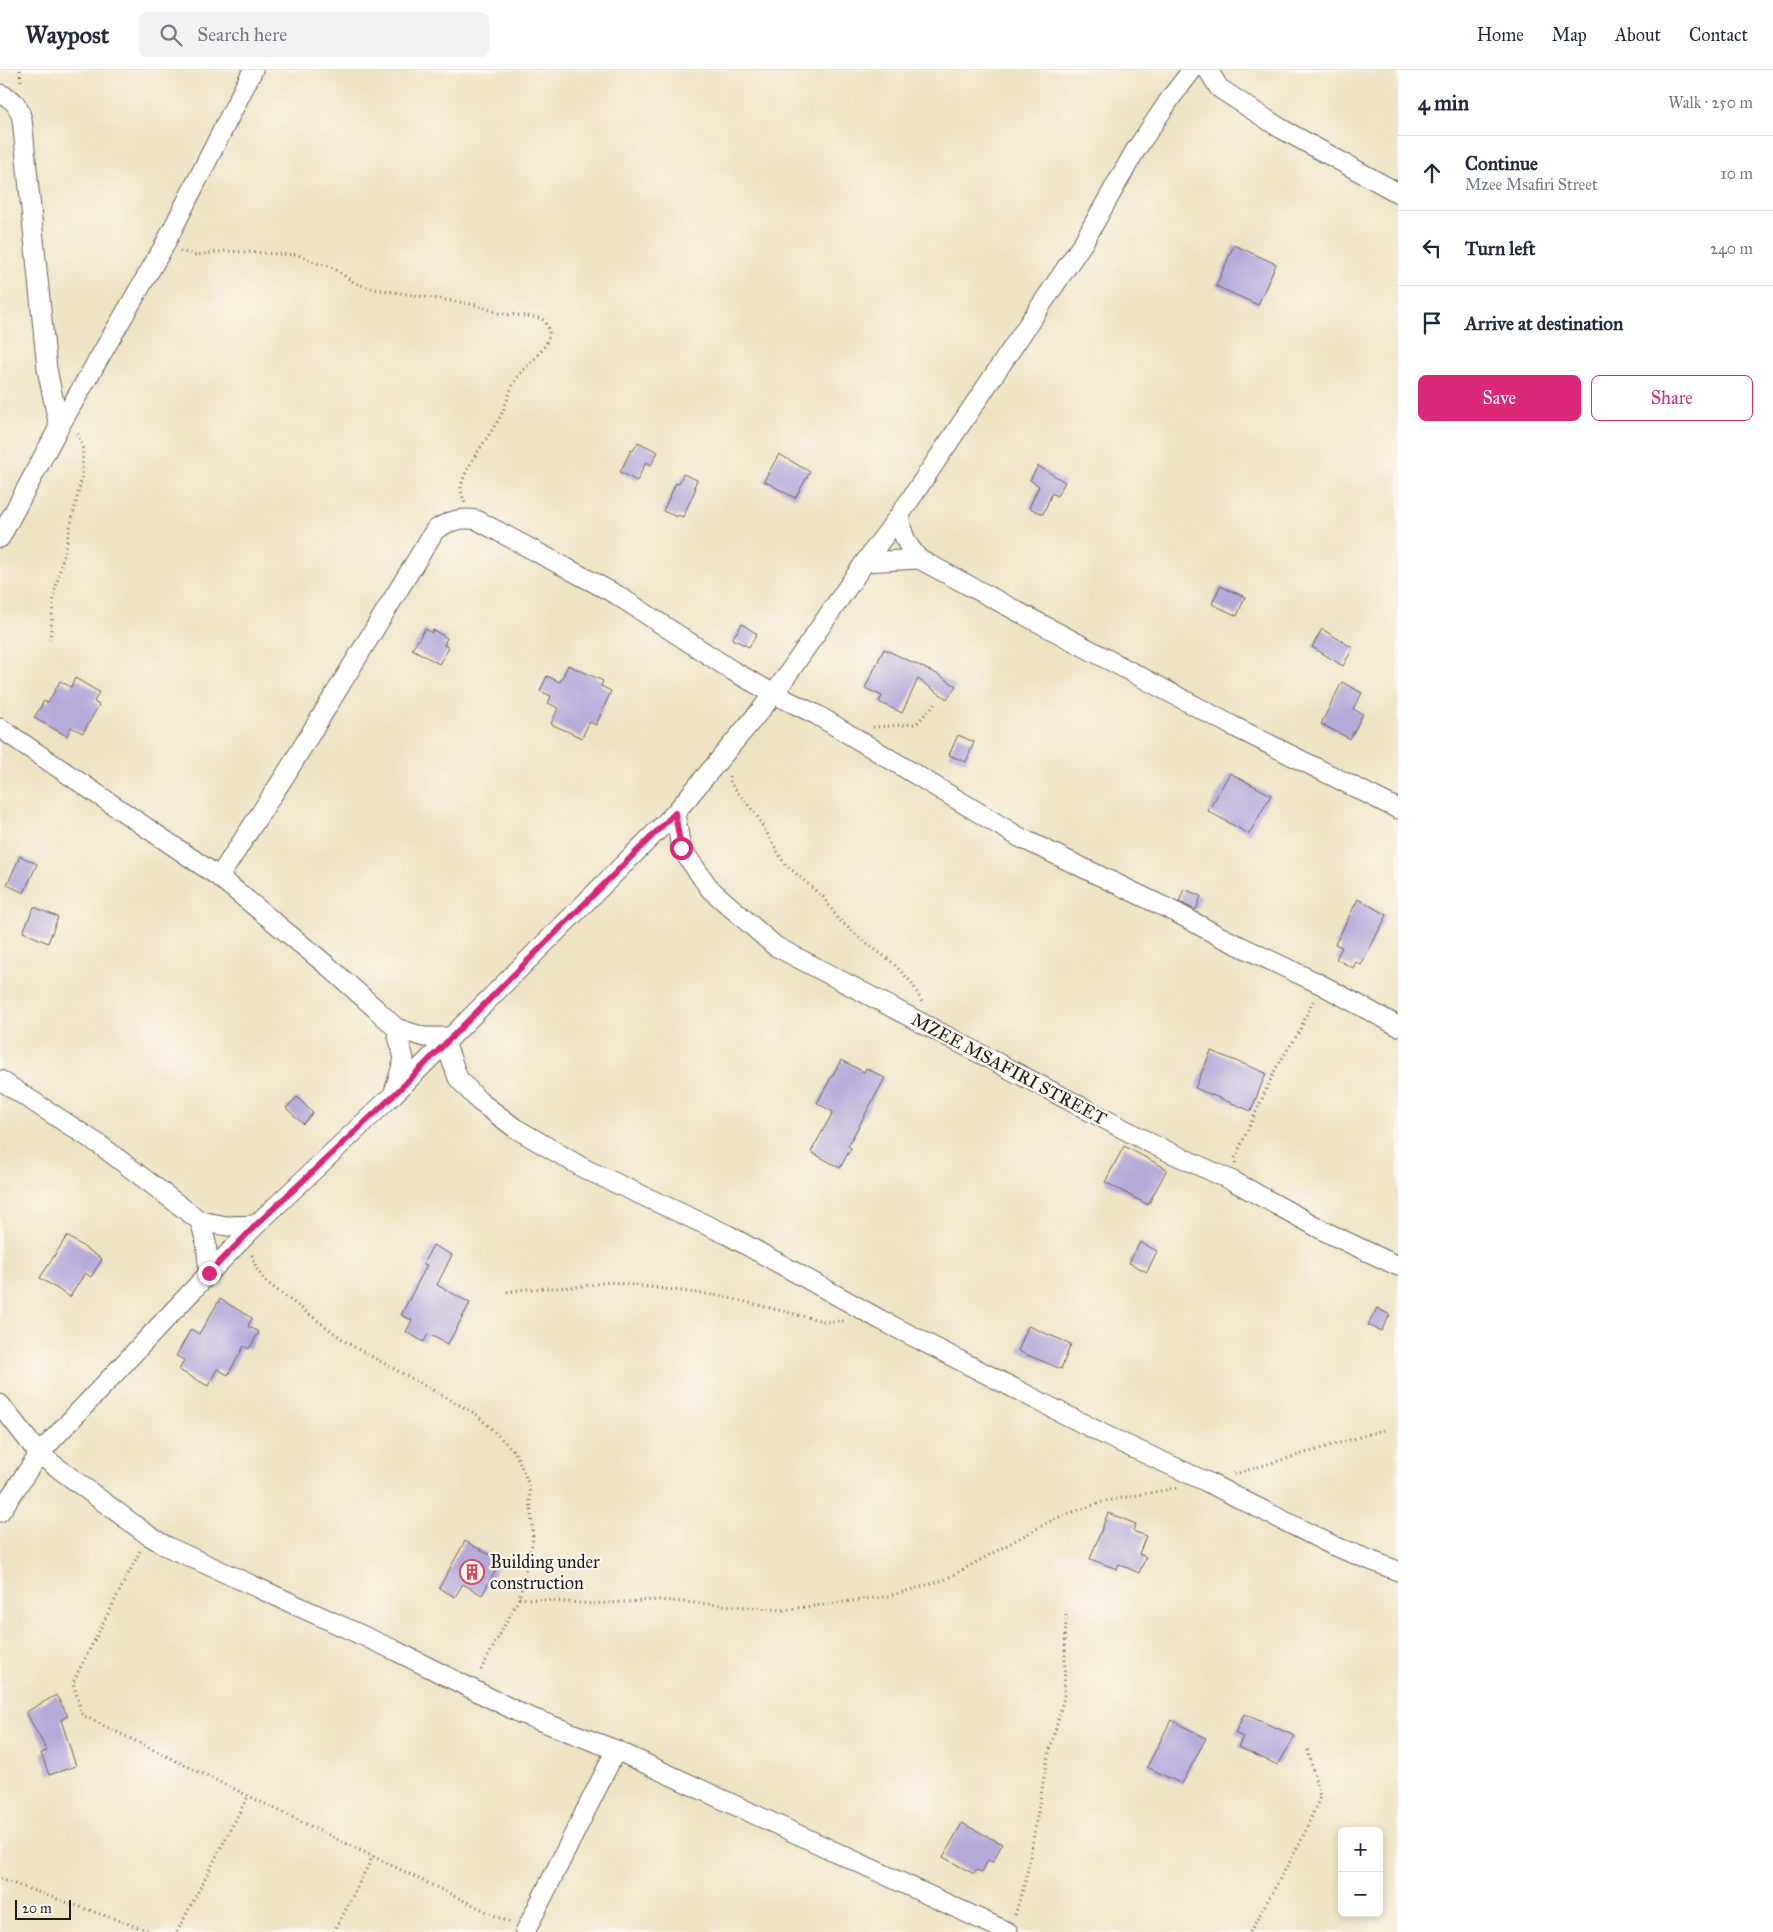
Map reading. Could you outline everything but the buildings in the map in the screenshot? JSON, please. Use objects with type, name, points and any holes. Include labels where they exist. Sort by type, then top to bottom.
[{"type":"street","points":[[0,538],[59,427],[163,248],[253,70]]},
{"type":"street","points":[[0,1512],[39,1454],[209,1273],[250,1230],[394,1095],[675,813],[774,694],[865,562],[900,516],[1083,243],[1135,151],[1192,70]]},
{"type":"street","points":[[1208,70],[1220,88],[1280,128],[1398,193]]},
{"type":"street","points":[[0,94],[12,98],[18,106],[22,119],[47,369],[59,427]]},
{"type":"street","points":[[900,516],[908,547],[919,559],[1233,726],[1398,809]]},
{"type":"street","points":[[219,877],[286,774],[435,530],[447,522],[465,518],[477,520],[617,595],[733,671],[817,715],[1019,836],[1320,984],[1398,1026]]},
{"type":"street","points":[[865,562],[919,559]]},
{"type":"street","points":[[0,728],[219,877],[329,967],[396,1028],[424,1037],[448,1039]]},
{"type":"street","name":"MZEE MSAFIRI STREET","points":[[675,813],[681,848],[710,888],[776,946],[1154,1145],[1233,1182],[1328,1233],[1398,1266]]},
{"type":"street","points":[[394,1095],[404,1059],[396,1028]]},
{"type":"street","points":[[448,1039],[458,1078],[479,1101],[515,1128],[585,1169],[728,1235],[881,1320],[1109,1437],[1207,1482],[1334,1546],[1398,1571]]},
{"type":"street","points":[[0,1080],[100,1146],[200,1221],[250,1230]]},
{"type":"street","points":[[200,1221],[206,1242],[209,1273]]},
{"type":"street","points":[[0,1404],[39,1454],[148,1535],[166,1546],[392,1649],[522,1714],[616,1750],[1010,1928]]},
{"type":"street","points":[[525,1931],[616,1750]]},
{"type":"path","points":[[163,248],[195,254],[227,251],[298,255],[319,264],[330,266],[355,283],[374,289],[477,305],[498,313],[541,318],[546,323],[549,336],[540,351],[518,376],[510,390],[504,409],[482,443],[461,487],[466,504],[477,520]]},
{"type":"path","points":[[50,640],[54,595],[82,477],[83,449],[69,410]]},
{"type":"path","points":[[856,738],[869,727],[916,724],[935,704]]},
{"type":"path","points":[[722,756],[731,784],[756,816],[784,863],[823,897],[838,918],[860,938],[893,963],[912,983],[937,1031]]},
{"type":"path","points":[[1233,1182],[1235,1158],[1276,1068],[1299,1032],[1320,984]]},
{"type":"path","points":[[250,1230],[256,1268],[265,1281],[349,1344],[476,1414],[515,1452],[529,1484],[533,1539],[518,1598],[484,1667],[469,1687]]},
{"type":"path","points":[[507,1292],[525,1288],[575,1287],[610,1282],[720,1296],[826,1322],[881,1320]]},
{"type":"path","points":[[518,1598],[592,1604],[659,1600],[783,1610],[889,1596],[944,1580],[1056,1518],[1105,1501],[1207,1482],[1388,1429]]},
{"type":"path","points":[[148,1535],[73,1682],[82,1715],[525,1931]]},
{"type":"path","points":[[1010,1928],[1026,1880],[1047,1761],[1064,1697],[1066,1615]]},
{"type":"path","points":[[1250,1932],[1300,1843],[1320,1797],[1308,1747]]},
{"type":"path","points":[[176,1932],[248,1796]]},
{"type":"path","points":[[334,1932],[373,1856]]},
{"type":"path","points":[[0,1879],[152,1932]]},
{"type":"place","name":"Building under construction","points":[[472,1572]]},
{"type":"route","points":[[209,1273],[256,1225],[394,1095],[675,813],[681,848]]}]
